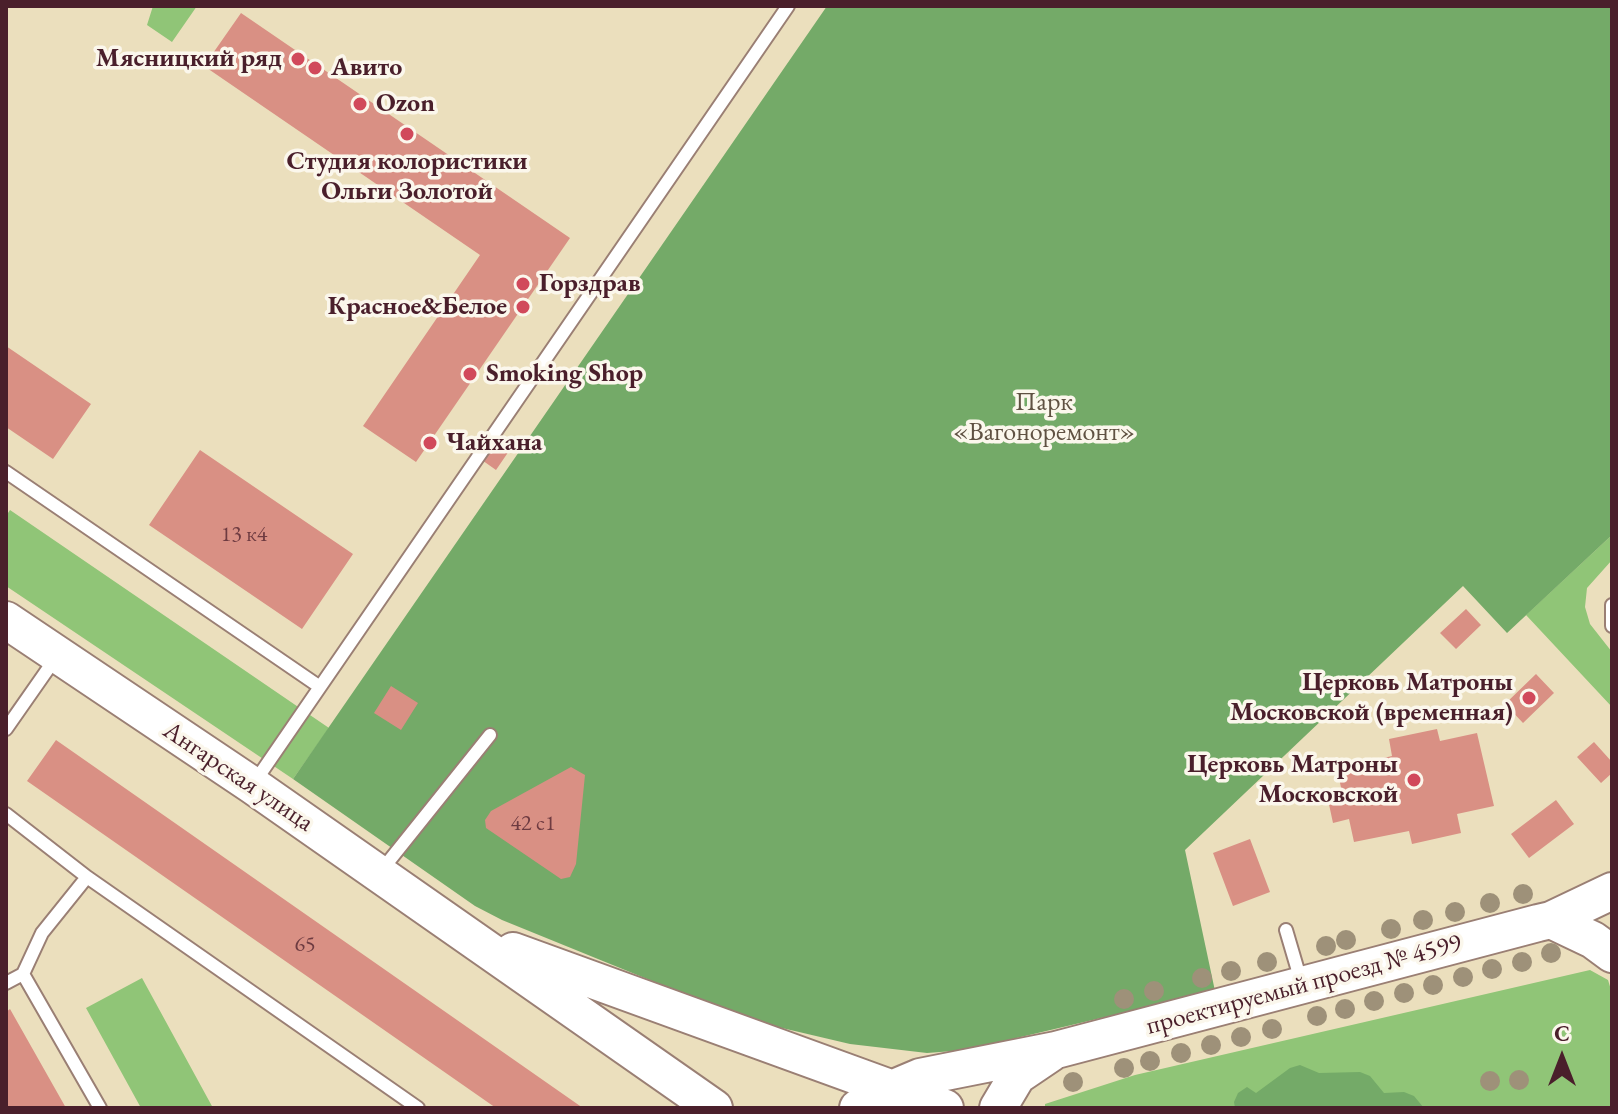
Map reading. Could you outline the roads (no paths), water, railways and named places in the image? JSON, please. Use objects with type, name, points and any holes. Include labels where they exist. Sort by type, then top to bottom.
[{"type":"street","name":"Ангарская улица","points":[[6,620],[470,935],[714,1108]]},
{"type":"street","name":"проектируемый проезд № 4599","points":[[858,1108],[920,1077],[1056,1050],[1551,920],[1608,902]]},
{"type":"street","points":[[1551,920],[1593,940],[1612,954]]},
{"type":"street","name":"Ангарская улица","points":[[470,935],[945,1108]]},
{"type":"street","name":"проектируемый проезд № 4599","points":[[998,1108],[1017,1076],[1056,1050]]},
{"type":"lane","points":[[252,785],[788,6]]},
{"type":"lane","points":[[6,472],[320,687]]},
{"type":"lane","points":[[1612,605],[1612,626]]},
{"type":"lane","points":[[6,729],[57,655]]},
{"type":"lane","points":[[379,874],[490,735]]},
{"type":"lane","points":[[6,814],[87,877],[418,1108]]},
{"type":"lane","points":[[6,983],[23,974],[42,933],[87,877]]},
{"type":"lane","points":[[1286,930],[1302,986]]},
{"type":"lane","points":[[23,974],[100,1108]]},
{"type":"place","name":"Мясницкий ряд","points":[[298,59]]},
{"type":"place","name":"Авито","points":[[315,68]]},
{"type":"place","name":"Ozon","points":[[360,104]]},
{"type":"place","name":"Студия колористики Ольги Золотой","points":[[407,134]]},
{"type":"place","name":"Горздрав","points":[[523,284]]},
{"type":"place","name":"Красное&Белое","points":[[523,307]]},
{"type":"place","name":"Smoking Shop","points":[[470,374]]},
{"type":"place","name":"Чайхана","points":[[430,443]]},
{"type":"place","name":"Церковь Матроны Московской (временная)","points":[[1529,698]]},
{"type":"place","name":"Церковь Матроны Московской","points":[[1414,780]]},
{"type":"park label","name":"Парк «Вагоноремонт»","points":[[1044,418]]}]
